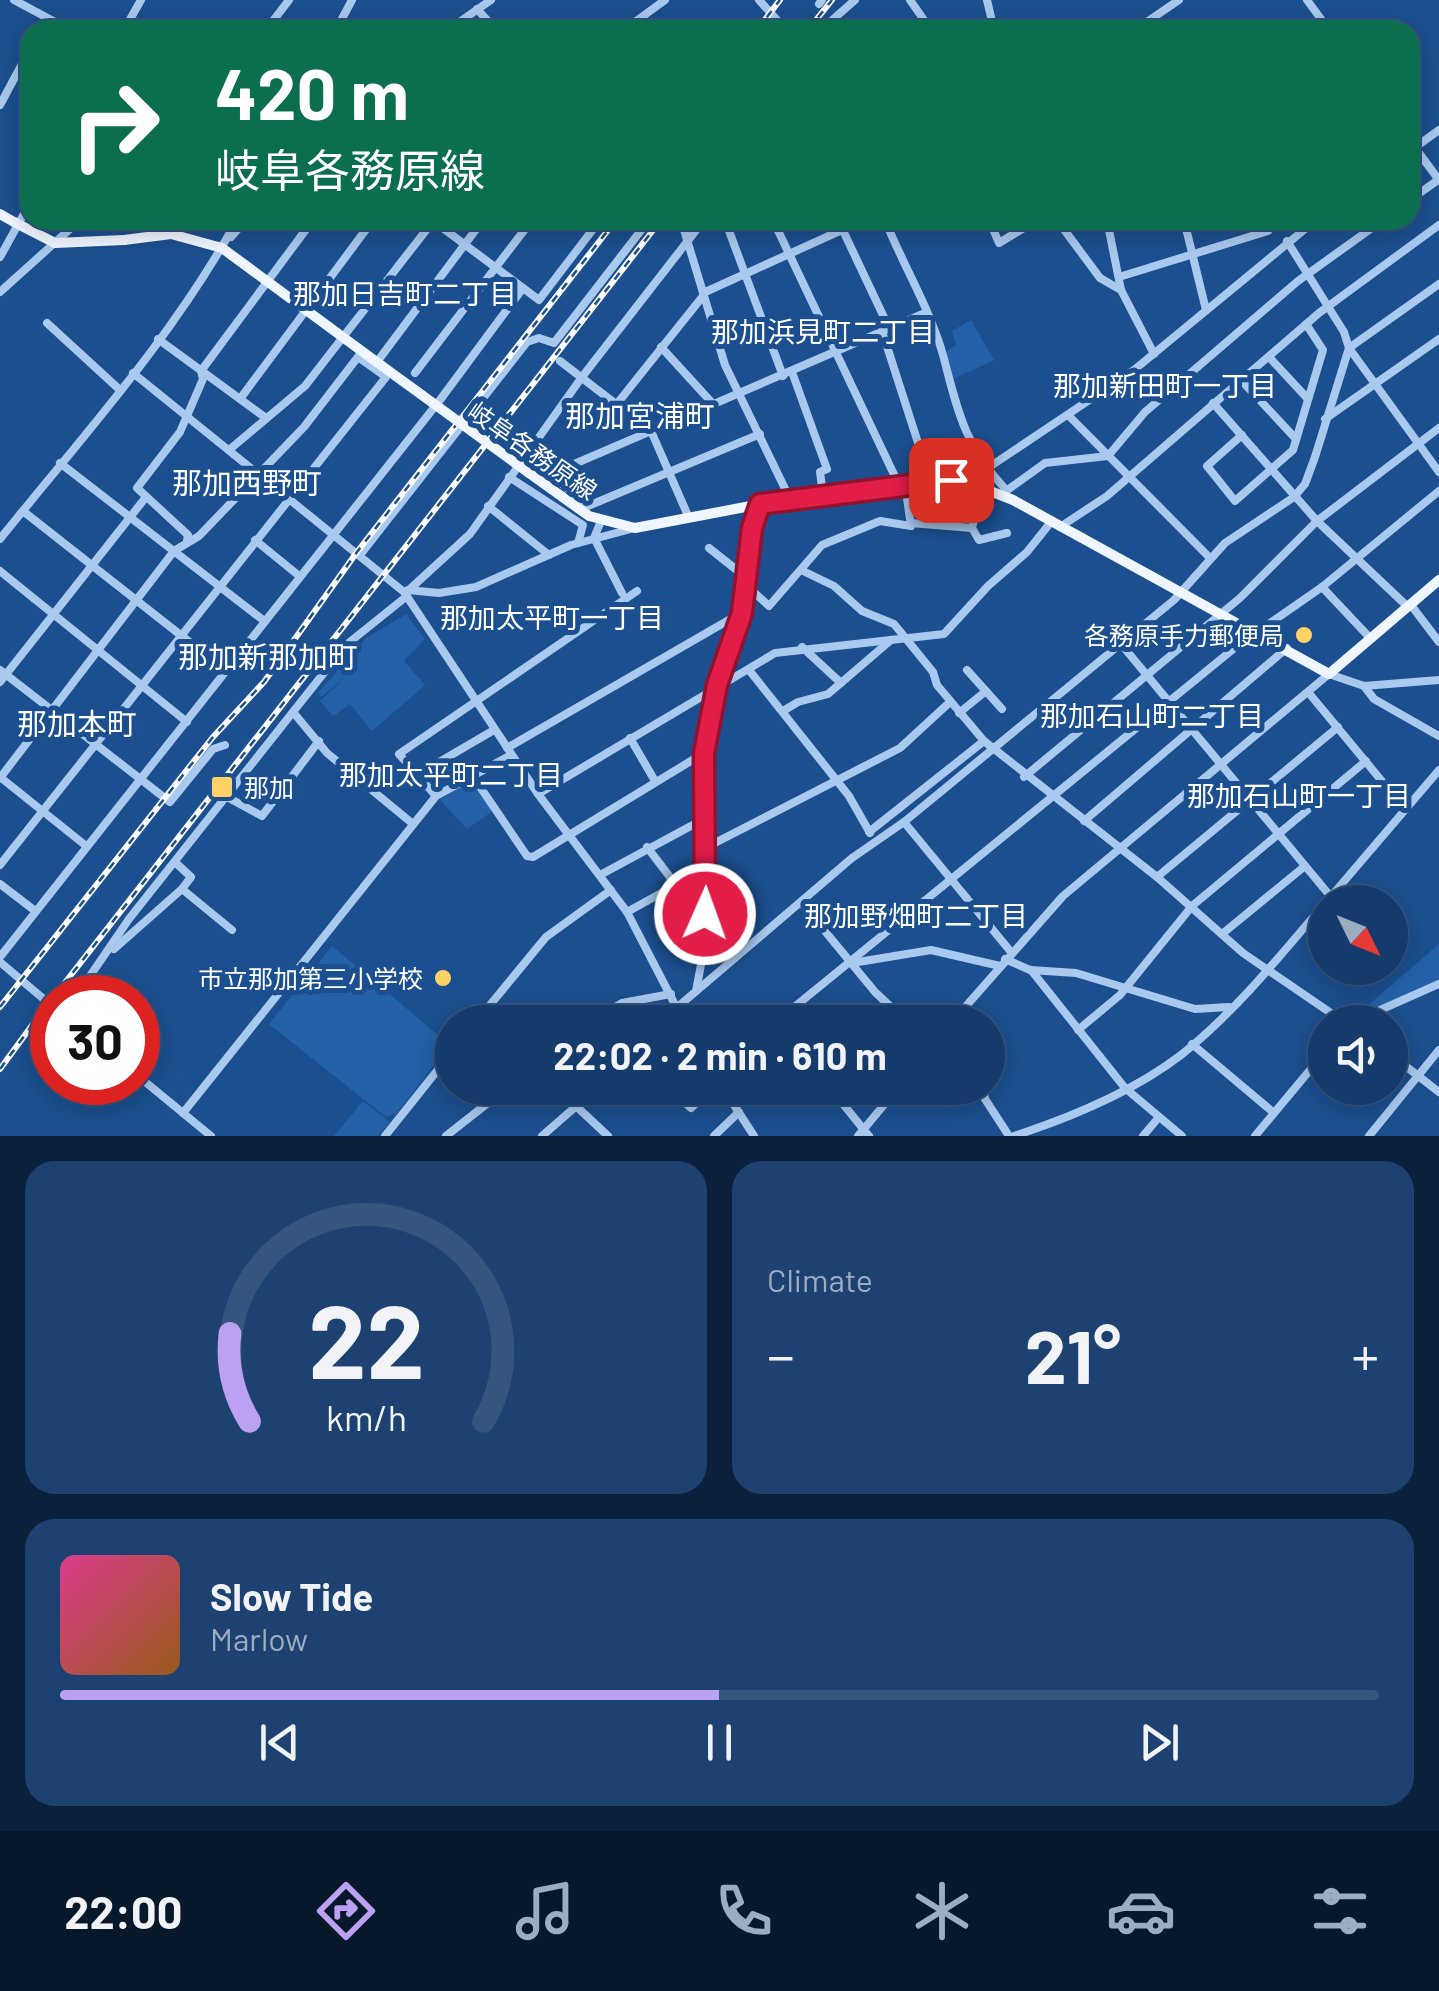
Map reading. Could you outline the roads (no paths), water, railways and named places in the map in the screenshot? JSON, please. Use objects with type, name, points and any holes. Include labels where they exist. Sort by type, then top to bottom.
[{"type":"main road","name":"岐阜各務原線","points":[[30,230],[56,243],[171,234],[222,248],[360,354],[601,521],[634,528],[823,494],[930,480],[966,482],[1010,496],[1329,674]]},
{"type":"main road","points":[[1329,674],[1439,580]]},
{"type":"street","points":[[14,0],[51,20]]},
{"type":"street","points":[[274,20],[290,0]]},
{"type":"street","points":[[461,20],[491,0]]},
{"type":"street","points":[[638,20],[665,0]]},
{"type":"street","points":[[758,0],[777,20]]},
{"type":"street","points":[[833,20],[856,0]]},
{"type":"street","points":[[1151,20],[1179,0]]},
{"type":"street","points":[[476,9],[486,20]]},
{"type":"street","points":[[0,105],[20,68]]},
{"type":"street","points":[[1420,156],[1439,180]]},
{"type":"street","points":[[0,257],[20,221]]},
{"type":"street","points":[[538,794],[775,653],[944,634],[978,596],[1056,525],[1129,477],[1306,324],[1439,225]]},
{"type":"street","points":[[0,292],[69,230]]},
{"type":"street","points":[[222,248],[232,230]]},
{"type":"street","points":[[0,539],[120,390],[237,230]]},
{"type":"street","points":[[187,541],[188,535],[137,488],[180,432],[202,379],[201,371],[306,230]]},
{"type":"street","points":[[240,399],[366,230]]},
{"type":"street","points":[[229,450],[305,386],[425,230]]},
{"type":"street","points":[[446,230],[539,300],[592,230]]},
{"type":"street","points":[[379,364],[474,230]]},
{"type":"street","points":[[415,373],[524,230]]},
{"type":"street","points":[[360,555],[527,342],[539,338],[554,343],[641,230]]},
{"type":"street","points":[[684,230],[725,365],[790,499]]},
{"type":"street","points":[[93,975],[129,919],[353,636],[470,534],[582,377],[697,230]]},
{"type":"street","points":[[729,230],[828,469],[820,472],[823,494]]},
{"type":"street","points":[[779,230],[836,355],[902,484],[911,522]]},
{"type":"street","points":[[616,405],[703,294],[843,230],[887,332],[930,480]]},
{"type":"street","points":[[889,230],[942,354],[952,400],[986,468],[1010,496],[1045,463],[1108,456],[1145,412],[1307,275],[1369,230]]},
{"type":"street","points":[[994,230],[1000,243],[1021,230]]},
{"type":"street","points":[[1064,230],[1100,278],[1121,290]]},
{"type":"street","points":[[1109,230],[1121,290],[1154,354]]},
{"type":"street","points":[[1186,230],[1206,310]]},
{"type":"street","points":[[966,482],[1154,354],[1302,230]]},
{"type":"street","points":[[1119,277],[1268,232]]},
{"type":"street","points":[[1287,241],[1348,348],[1439,472]]},
{"type":"street","points":[[870,832],[1121,644],[1180,592],[1210,558],[1294,496],[1305,484],[1348,348],[1439,284]]},
{"type":"street","points":[[30,987],[0,960],[34,910],[188,722],[522,288]]},
{"type":"street","points":[[551,474],[836,355],[925,313]]},
{"type":"street","points":[[47,323],[120,390]]},
{"type":"street","points":[[1242,436],[1208,466],[1235,500],[1292,450],[1323,350],[1306,324]]},
{"type":"street","points":[[158,339],[266,418]]},
{"type":"street","points":[[1325,419],[1439,339]]},
{"type":"street","points":[[661,348],[714,405]]},
{"type":"street","points":[[0,866],[43,810],[94,744],[141,684],[386,377],[360,354],[322,408],[256,472],[199,536],[174,552],[0,777],[43,810],[86,845]]},
{"type":"street","points":[[1268,357],[1308,399]]},
{"type":"street","points":[[560,360],[651,431],[689,518]]},
{"type":"street","points":[[133,373],[407,592],[509,752],[627,912],[676,1005]]},
{"type":"street","points":[[1241,380],[1296,438]]},
{"type":"street","points":[[1214,403],[1294,496],[1410,606],[1439,642]]},
{"type":"street","points":[[1068,415],[1210,558]]},
{"type":"street","points":[[1024,777],[1220,612],[1318,521],[1439,428]]},
{"type":"street","points":[[526,453],[588,506],[760,434]]},
{"type":"street","points":[[60,463],[264,620]]},
{"type":"street","points":[[509,478],[584,525],[578,543]]},
{"type":"street","points":[[982,487],[972,528],[979,540],[1007,533]]},
{"type":"street","points":[[799,1005],[1255,632],[1322,587],[1439,491]]},
{"type":"street","points":[[146,497],[2,676],[170,802],[214,750],[224,745]]},
{"type":"street","points":[[696,991],[704,950],[708,868],[702,820],[704,753],[717,685],[742,613],[752,528],[760,504]]},
{"type":"street","points":[[488,506],[549,555]]},
{"type":"street","points":[[23,511],[225,670]]},
{"type":"street","points":[[601,521],[594,538],[622,593]]},
{"type":"street","points":[[708,548],[769,606],[812,553],[832,540],[880,521],[910,526],[911,522]]},
{"type":"street","points":[[911,522],[972,528]]},
{"type":"street","points":[[407,592],[460,591],[578,543],[634,528]]},
{"type":"street","points":[[255,540],[298,575]]},
{"type":"street","points":[[801,570],[834,586],[862,611],[888,619],[907,638],[950,702],[988,745],[1024,777],[1158,877],[1266,971],[1318,1005]]},
{"type":"street","points":[[0,571],[188,722]]},
{"type":"street","points":[[1322,587],[1371,638]]},
{"type":"street","points":[[436,796],[399,754],[637,591]]},
{"type":"street","points":[[183,1113],[436,796],[742,613]]},
{"type":"street","points":[[784,712],[798,702],[828,694],[892,640]]},
{"type":"street","points":[[1121,644],[1317,885]]},
{"type":"street","points":[[802,647],[840,683]]},
{"type":"street","points":[[1084,821],[1287,648]]},
{"type":"street","points":[[749,670],[838,783],[874,841]]},
{"type":"street","points":[[967,670],[1002,708]]},
{"type":"street","points":[[967,1005],[1063,896],[1329,674],[1364,686],[1439,680]]},
{"type":"street","points":[[1364,686],[1374,700],[1439,736]]},
{"type":"street","points":[[959,713],[986,691]]},
{"type":"street","points":[[1308,692],[1404,809]]},
{"type":"street","points":[[705,848],[900,748],[950,702]]},
{"type":"street","points":[[293,712],[326,753],[412,824]]},
{"type":"street","points":[[1158,877],[1338,728]]},
{"type":"street","points":[[418,775],[494,730]]},
{"type":"street","points":[[630,738],[655,781]]},
{"type":"street","points":[[227,797],[262,816],[319,741]]},
{"type":"street","points":[[678,1005],[874,841],[904,822],[988,745]]},
{"type":"street","points":[[472,776],[527,856],[533,857],[704,753]]},
{"type":"street","points":[[1078,1030],[1126,988],[1192,906],[1366,761]]},
{"type":"street","points":[[1340,885],[1439,770]]},
{"type":"street","points":[[600,875],[702,820]]},
{"type":"street","points":[[904,822],[952,881],[1006,959]]},
{"type":"street","points":[[647,847],[676,886]]},
{"type":"street","points":[[112,950],[182,888],[190,877],[176,863]]},
{"type":"street","points":[[1222,934],[1305,866]]},
{"type":"street","points":[[627,912],[708,868]]},
{"type":"street","points":[[0,884],[34,910]]},
{"type":"street","points":[[182,888],[232,930]]},
{"type":"street","points":[[490,1005],[546,936],[611,890]]},
{"type":"street","points":[[802,902],[892,1005]]},
{"type":"street","points":[[989,1105],[1012,1136],[1125,1088],[1192,1044],[1233,1006],[1308,923]]},
{"type":"street","points":[[852,964],[931,950],[1006,959],[1030,970],[1058,969],[1196,1009],[1233,1006]]},
{"type":"street","points":[[1030,970],[1125,1088],[1182,1136]]},
{"type":"street","points":[[1391,1005],[1439,984]]},
{"type":"street","points":[[619,1005],[670,994]]},
{"type":"street","points":[[1192,1044],[1274,1112]]},
{"type":"street","points":[[1369,1136],[1439,1050]]},
{"type":"street","points":[[1408,1068],[1439,1092]]},
{"type":"street","points":[[1255,1136],[1308,1072]]},
{"type":"street","points":[[385,1136],[435,1073]]},
{"type":"street","points":[[160,1094],[211,1136]]},
{"type":"street","points":[[446,1136],[485,1105]]},
{"type":"street","points":[[735,1105],[754,1136]]},
{"type":"street","points":[[842,1105],[863,1134],[885,1105]]},
{"type":"street","points":[[542,1136],[576,1106],[608,1136]]},
{"type":"street","points":[[714,1136],[739,1112]]},
{"type":"street","points":[[1144,1136],[1159,1117]]},
{"type":"railway","points":[[765,20],[780,0]]},
{"type":"railway","points":[[816,20],[832,0]]},
{"type":"railway","points":[[0,1007],[213,737],[264,682],[357,552],[608,230]]},
{"type":"railway","points":[[71,975],[653,230]]},
{"type":"railway","points":[[0,1069],[30,1028]]},
{"type":"place","name":"各務原手力郵便局","points":[[1304,635]]},
{"type":"place","name":"那加","points":[[222,787]]},
{"type":"place","name":"市立那加第三小学校","points":[[443,978]]},
{"type":"district","name":"那加日吉町二丁目","points":[[405,293]]},
{"type":"district","name":"那加浜見町二丁目","points":[[823,331]]},
{"type":"district","name":"那加新田町一丁目","points":[[1165,385]]},
{"type":"district","name":"那加宮浦町","points":[[640,415]]},
{"type":"district","name":"那加西野町","points":[[247,482]]},
{"type":"district","name":"那加太平町一丁目","points":[[552,617]]},
{"type":"district","name":"那加新那加町","points":[[268,656]]},
{"type":"district","name":"那加石山町二丁目","points":[[1152,715]]},
{"type":"district","name":"那加本町","points":[[77,723]]},
{"type":"district","name":"那加太平町二丁目","points":[[451,774]]},
{"type":"district","name":"那加石山町一丁目","points":[[1299,795]]},
{"type":"district","name":"那加野畑町二丁目","points":[[916,915]]}]
